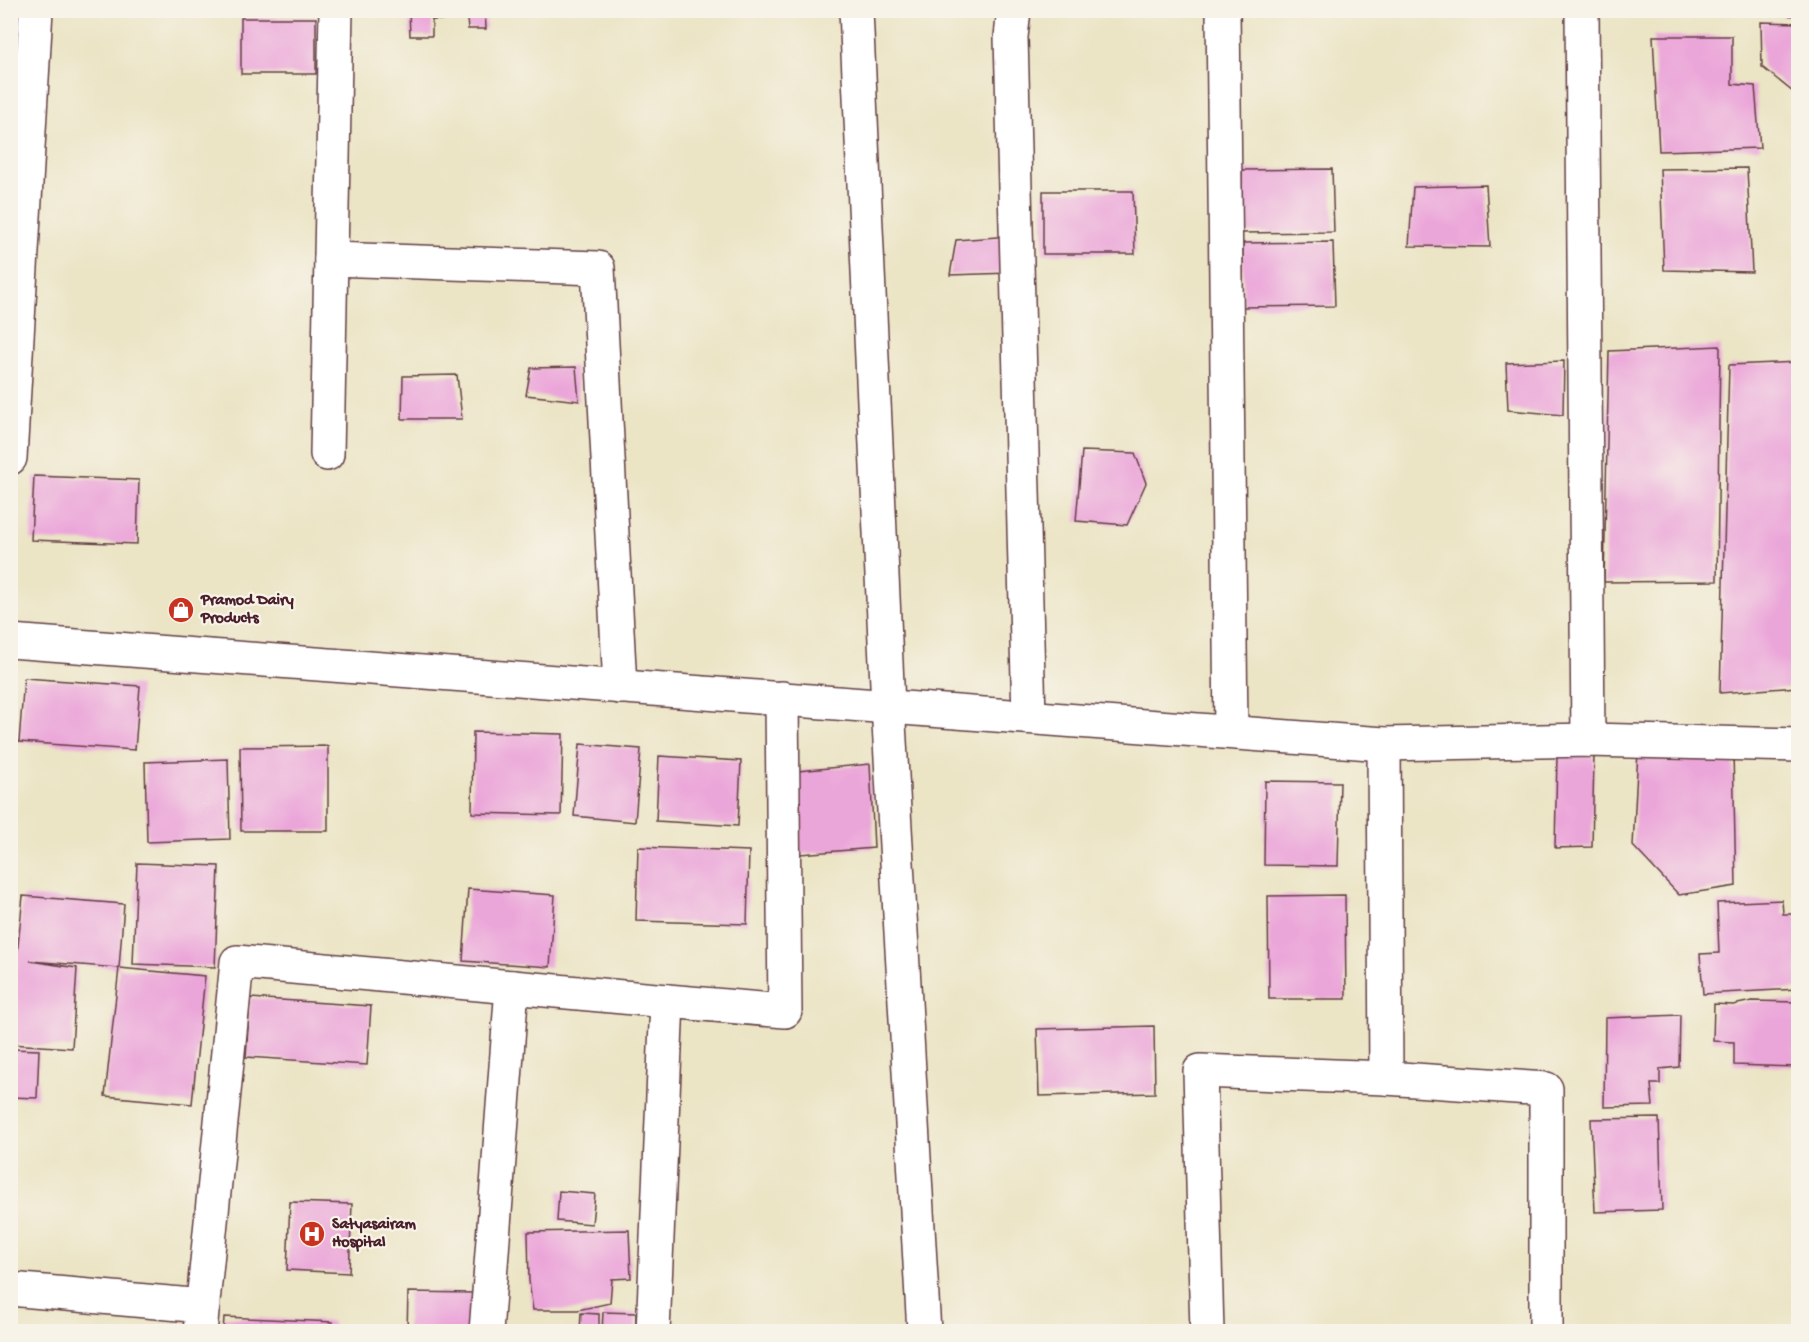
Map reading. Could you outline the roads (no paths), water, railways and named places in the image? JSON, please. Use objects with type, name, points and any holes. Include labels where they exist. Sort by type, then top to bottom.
[{"type":"street","points":[[10,458],[36,10]]},
{"type":"street","points":[[327,454],[336,10]]},
{"type":"street","points":[[856,10],[888,706],[924,1332]]},
{"type":"street","points":[[1014,10],[1011,37],[1029,717]]},
{"type":"street","points":[[1223,10],[1231,732]]},
{"type":"street","points":[[1582,10],[1588,740]]},
{"type":"street","points":[[331,259],[598,268],[621,687]]},
{"type":"street","points":[[10,641],[1384,744],[1588,740],[1798,745]]},
{"type":"street","points":[[10,1289],[202,1318],[237,962],[785,1011],[782,698]]},
{"type":"street","points":[[1384,744],[1386,1078]]},
{"type":"street","points":[[486,1332],[512,987]]},
{"type":"street","points":[[653,1332],[667,1001]]},
{"type":"street","points":[[1207,1332],[1200,1071],[1386,1078],[1546,1089],[1546,1332]]},
{"type":"place","name":"Pramod Dairy Products","points":[[181,610]]},
{"type":"place","name":"Satyasairam Hospital","points":[[312,1234]]}]
